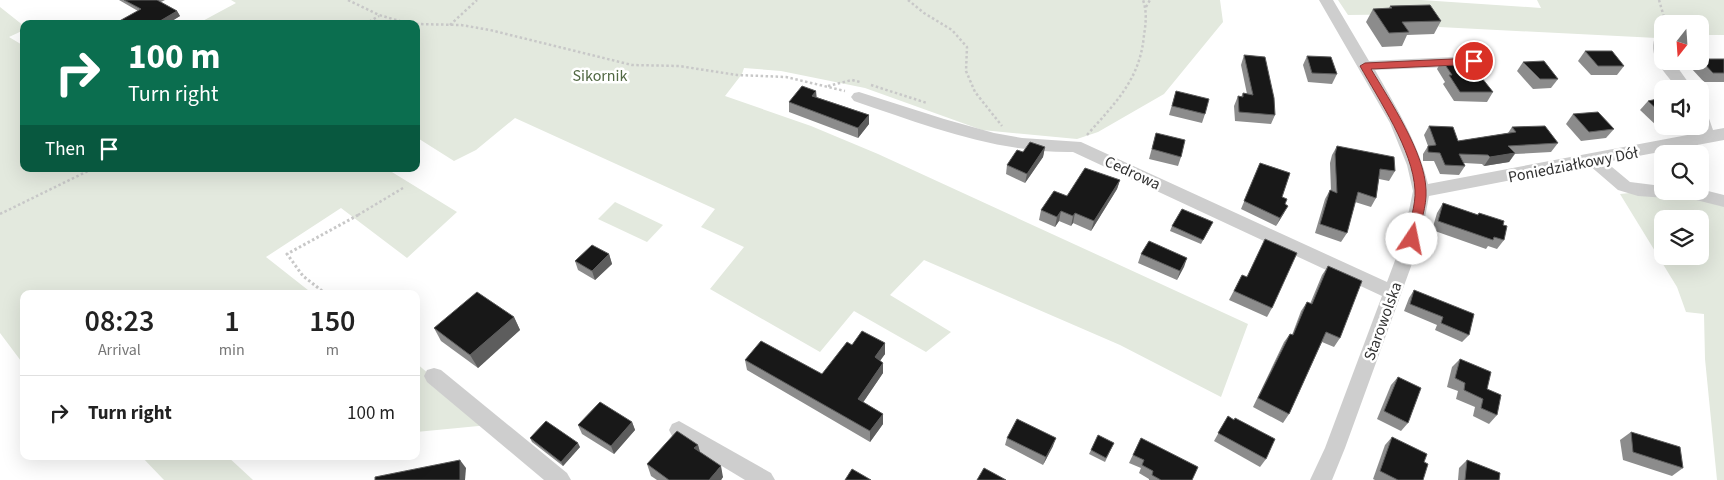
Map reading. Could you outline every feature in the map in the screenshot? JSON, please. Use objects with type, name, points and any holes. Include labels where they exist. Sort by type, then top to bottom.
[{"type":"street","name":"Starowolska","points":[[1321,480],[1335,448],[1412,239],[1421,191],[1416,165],[1398,123],[1326,0]]},
{"type":"street","points":[[1365,66],[1474,61]]},
{"type":"street","name":"Cedrowa","points":[[859,97],[992,138],[1052,148],[1075,146],[1392,292]]},
{"type":"street","name":"Poniedziałkowy Dół","points":[[1421,191],[1660,148],[1707,136],[1724,134]]},
{"type":"street","points":[[1592,159],[1624,186],[1638,190],[1696,194],[1724,200]]},
{"type":"street","points":[[434,376],[560,480]]},
{"type":"street","points":[[679,430],[764,480]]},
{"type":"path","points":[[348,0],[379,16],[394,20]]},
{"type":"path","points":[[450,25],[477,0]]},
{"type":"path","points":[[908,0],[924,13],[952,30],[967,47],[966,71],[974,92],[1003,127],[994,125]]},
{"type":"path","points":[[1075,146],[1126,92],[1139,68],[1144,45],[1146,7],[1143,0]]},
{"type":"path","points":[[1146,7],[1150,0]]},
{"type":"path","points":[[1659,0],[1663,15]]},
{"type":"path","points":[[372,20],[379,16]]},
{"type":"path","points":[[420,24],[450,25],[490,30],[632,65],[678,66],[708,69],[737,75],[786,76],[840,90]]},
{"type":"path","points":[[827,86],[852,80],[894,90],[931,104]]},
{"type":"path","points":[[0,214],[86,172]]},
{"type":"path","points":[[321,290],[303,276],[286,254],[332,231],[403,188]]},
{"type":"green space","name":"Sikornik","points":[[231,0],[1220,0],[1223,22],[1164,94],[1098,132],[1077,139],[982,130],[865,88],[781,71],[744,68],[742,74],[725,96],[811,126],[878,154],[1248,324],[1221,397],[1120,345],[924,260],[890,295],[951,332],[926,352],[854,311],[820,352],[710,289],[744,247],[701,227],[715,209],[515,118],[476,150],[454,161],[420,140],[420,20],[204,20],[236,3]]},
{"type":"green space","points":[[1338,0],[1421,0],[1541,8],[1537,0],[1724,0],[1724,35],[1709,35],[1709,15],[1654,15],[1654,38],[1439,27],[1430,14],[1348,15]]},
{"type":"green space","points":[[0,7],[20,23],[20,32],[9,37],[20,44],[20,172],[392,172],[457,212],[407,258],[341,208],[266,257],[308,290],[20,290],[20,360],[0,333]]},
{"type":"green space","points":[[1654,190],[1654,200],[1709,200],[1709,196],[1724,198],[1724,480],[1717,480],[1705,359],[1704,314],[1686,312],[1677,287],[1664,265],[1709,265],[1709,210],[1654,210],[1654,249],[1620,194]]},
{"type":"green space","points":[[615,202],[663,225],[647,242],[598,219]]},
{"type":"green space","points":[[420,366],[489,425],[420,432]]},
{"type":"green space","points":[[145,460],[231,460],[253,480],[164,480]]},
{"type":"building","points":[[124,0],[157,0],[177,11],[162,20],[121,20],[141,9]]},
{"type":"building","points":[[1430,5],[1441,21],[1402,22],[1409,32],[1389,33],[1373,9],[1392,8],[1390,6]]},
{"type":"building","points":[[1585,51],[1612,51],[1624,66],[1598,66]]},
{"type":"building","points":[[1244,55],[1265,57],[1274,98],[1275,115],[1239,112],[1238,96],[1243,97],[1243,93],[1253,95]]},
{"type":"building","points":[[1307,56],[1331,57],[1337,74],[1312,73]]},
{"type":"building","points":[[1458,59],[1461,63],[1470,63],[1493,92],[1460,92],[1442,60]]},
{"type":"building","points":[[1709,59],[1724,59],[1724,73],[1713,73],[1709,69]]},
{"type":"building","points":[[1544,61],[1558,79],[1540,79],[1523,62]]},
{"type":"building","points":[[802,86],[816,91],[812,96],[869,115],[858,128],[789,102]]},
{"type":"building","points":[[1176,91],[1209,99],[1205,114],[1172,106]]},
{"type":"building","points":[[1654,100],[1654,107],[1648,101]]},
{"type":"building","points":[[1598,112],[1614,129],[1589,132],[1573,114]]},
{"type":"building","points":[[1429,126],[1453,127],[1458,141],[1516,132],[1512,127],[1545,126],[1558,143],[1508,146],[1515,153],[1490,157],[1488,155],[1459,154],[1465,166],[1445,165],[1440,153],[1428,152],[1428,146],[1436,145]]},
{"type":"building","points":[[1156,133],[1185,140],[1181,157],[1152,149]]},
{"type":"building","points":[[1030,142],[1045,147],[1027,174],[1007,165],[1017,150],[1023,152]]},
{"type":"building","points":[[1337,146],[1394,157],[1395,171],[1380,169],[1376,198],[1358,192],[1347,233],[1320,224],[1330,190],[1337,193],[1335,154]]},
{"type":"building","points":[[1260,163],[1290,173],[1282,197],[1287,199],[1285,204],[1288,206],[1280,218],[1244,201]]},
{"type":"building","points":[[1085,168],[1120,180],[1094,221],[1075,213],[1073,216],[1061,211],[1057,217],[1041,210],[1054,191],[1067,196]]},
{"type":"building","points":[[1443,203],[1478,215],[1479,213],[1504,221],[1503,225],[1507,226],[1504,240],[1494,237],[1493,240],[1438,221]]},
{"type":"building","points":[[1182,209],[1213,222],[1203,240],[1172,226]]},
{"type":"building","points":[[1265,239],[1297,253],[1272,308],[1234,291],[1242,275],[1247,277]]},
{"type":"building","points":[[1149,241],[1187,258],[1180,271],[1141,254]]},
{"type":"building","points":[[592,245],[609,254],[592,271],[575,261]]},
{"type":"building","points":[[1328,266],[1362,281],[1340,338],[1326,332],[1289,414],[1258,398],[1290,334],[1293,335],[1307,302],[1312,304]]},
{"type":"building","points":[[1414,290],[1474,314],[1469,335],[1441,323],[1443,317],[1410,304]]},
{"type":"building","points":[[477,292],[514,317],[470,355],[434,328]]},
{"type":"building","points":[[862,331],[885,343],[875,357],[883,363],[858,399],[883,414],[870,431],[745,360],[761,341],[822,374],[847,342],[852,345]]},
{"type":"building","points":[[1460,359],[1491,372],[1487,389],[1501,395],[1497,415],[1481,408],[1483,399],[1464,390],[1465,383],[1455,378]]},
{"type":"building","points":[[1398,377],[1421,388],[1408,423],[1384,411]]},
{"type":"building","points":[[600,402],[632,422],[611,446],[578,425]]},
{"type":"building","points":[[1228,416],[1275,439],[1266,459],[1218,433]]},
{"type":"building","points":[[1017,419],[1056,438],[1046,457],[1007,438]]},
{"type":"building","points":[[546,421],[578,443],[561,462],[530,438]]},
{"type":"building","points":[[677,431],[698,445],[694,448],[721,466],[709,480],[669,480],[647,464]]},
{"type":"building","points":[[1631,432],[1680,447],[1683,468],[1633,452]]},
{"type":"building","points":[[1098,435],[1114,443],[1106,458],[1091,450]]},
{"type":"building","points":[[1392,437],[1427,454],[1424,462],[1428,464],[1423,480],[1398,480],[1380,471]]},
{"type":"building","points":[[1141,438],[1198,467],[1192,480],[1161,480],[1152,475],[1153,471],[1142,465],[1144,460],[1133,455]]},
{"type":"building","points":[[460,460],[460,480],[375,480],[375,477]]},
{"type":"building","points":[[1467,460],[1500,473],[1499,480],[1465,480]]},
{"type":"building","points":[[984,468],[1006,480],[977,480]]},
{"type":"building","points":[[852,469],[871,480],[845,480]]},
{"type":"route","points":[[1412,239],[1421,191],[1416,165],[1398,123],[1365,66],[1474,61]]}]
